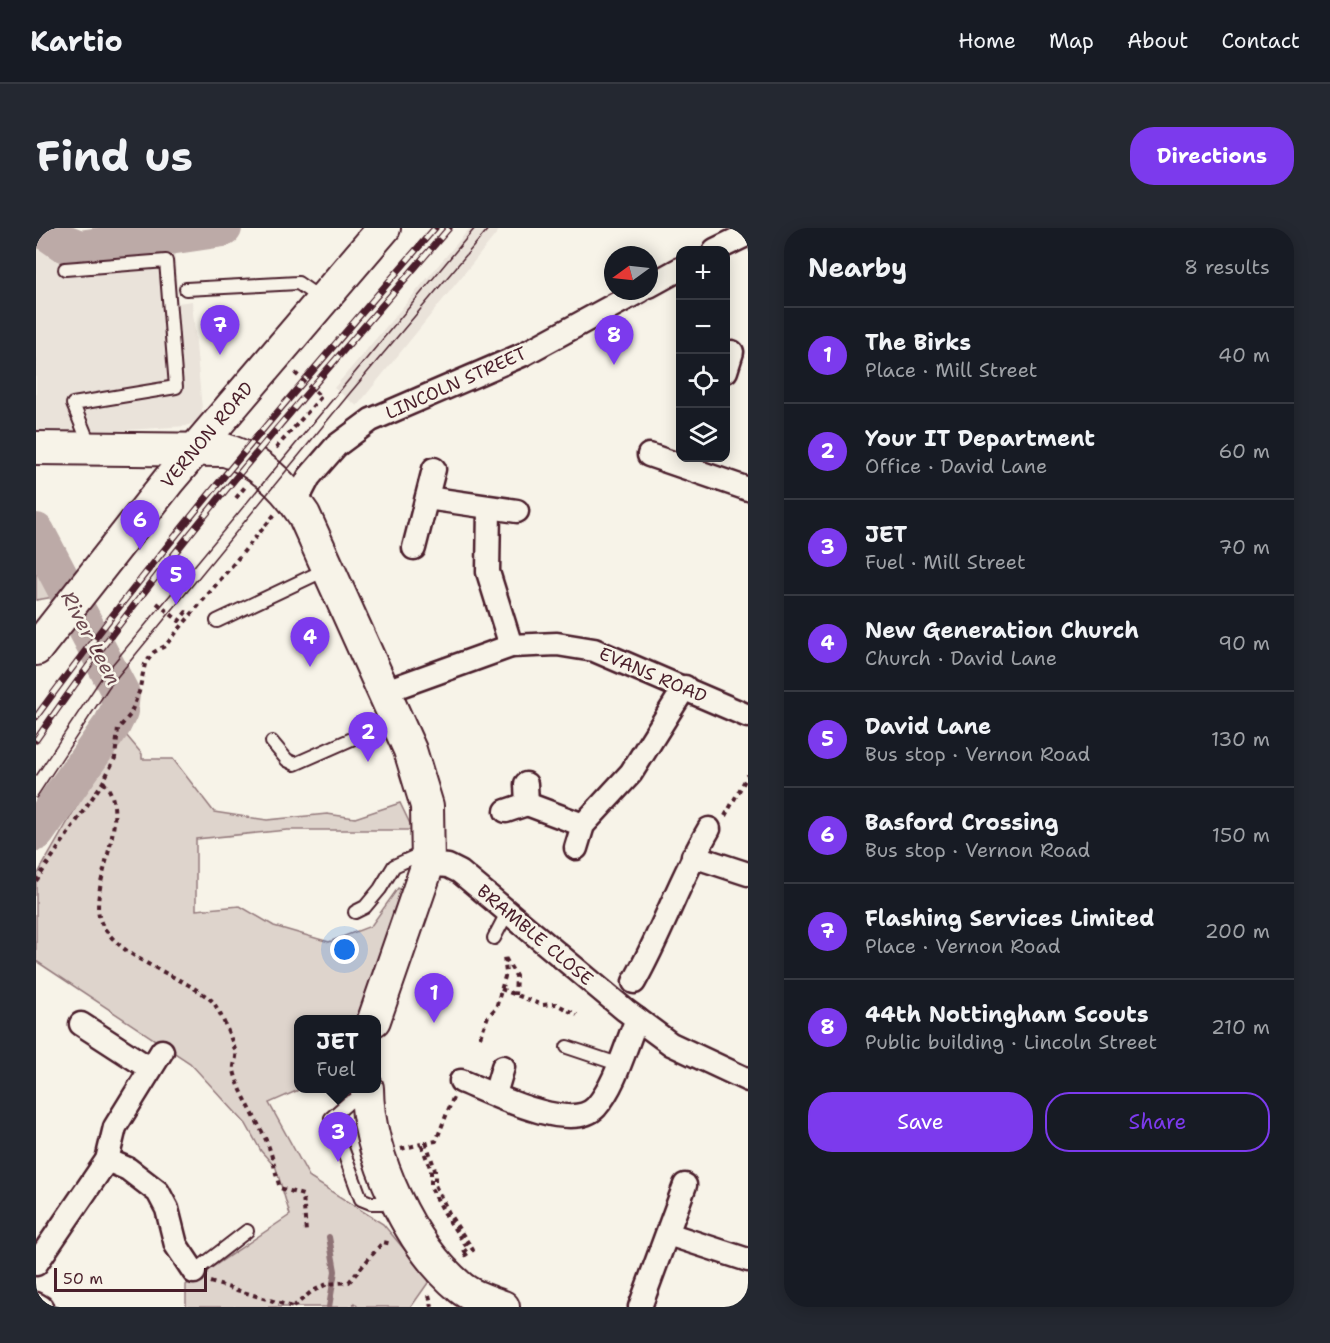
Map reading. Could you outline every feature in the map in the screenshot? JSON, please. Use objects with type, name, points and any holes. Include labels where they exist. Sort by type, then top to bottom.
[{"type":"main road","name":"VERNON ROAD","points":[[36,649],[48,616],[87,582],[194,449],[384,228]]},
{"type":"main road","points":[[36,448],[225,450],[241,455],[283,488],[287,506],[328,569],[410,750],[427,806],[428,857],[376,1015]]},
{"type":"main road","points":[[367,1093],[377,1155],[398,1203],[454,1281],[503,1307]]},
{"type":"street","points":[[723,246],[748,234]]},
{"type":"street","points":[[658,281],[676,272]]},
{"type":"street","name":"LINCOLN STREET","points":[[287,506],[317,466],[352,431],[371,420],[522,355],[623,300]]},
{"type":"street","points":[[649,455],[692,463],[748,489]]},
{"type":"street","points":[[414,548],[434,470]]},
{"type":"street","points":[[427,498],[517,511]]},
{"type":"street","points":[[489,508],[488,572],[511,646]]},
{"type":"street","name":"EVANS ROAD","points":[[389,706],[511,646],[557,644],[594,650],[685,687],[748,716]]},
{"type":"street","points":[[576,848],[583,825],[631,773],[685,687]]},
{"type":"street","points":[[519,799],[583,825]]},
{"type":"street","points":[[634,982],[655,965],[693,856],[709,829]]},
{"type":"street","points":[[693,856],[748,874]]},
{"type":"street","name":"BRAMBLE CLOSE","points":[[428,857],[460,872],[637,1019],[671,1044],[748,1080]]},
{"type":"street","points":[[468,1084],[554,1116],[574,1117],[594,1108],[618,1064],[637,1019]]},
{"type":"street","points":[[36,1264],[106,1160],[115,1126],[155,1060],[81,1024]]},
{"type":"street","points":[[495,1095],[503,1067]]},
{"type":"street","points":[[106,1160],[128,1169],[158,1192],[167,1209],[176,1245],[194,1272]]},
{"type":"street","points":[[640,1307],[685,1185]]},
{"type":"street","points":[[668,1234],[748,1260]]},
{"type":"street","points":[[36,1304],[41,1307]]},
{"type":"lane","points":[[65,269],[166,261],[176,387],[73,404],[91,448]]},
{"type":"lane","points":[[186,289],[298,283],[322,300]]},
{"type":"lane","points":[[217,621],[328,569]]},
{"type":"lane","points":[[272,742],[287,760],[295,764],[389,706]]},
{"type":"lane","points":[[355,912],[364,907],[380,889],[394,866],[428,857]]},
{"type":"lane","points":[[494,938],[507,913]]},
{"type":"lane","points":[[567,1047],[618,1064]]},
{"type":"lane","points":[[194,1272],[247,1232]]},
{"type":"path","points":[[271,453],[321,397],[295,374]]},
{"type":"path","points":[[237,498],[249,482]]},
{"type":"path","points":[[36,881],[103,782],[115,758],[118,729],[130,715],[139,692],[145,664],[154,652],[165,645],[287,506]]},
{"type":"path","points":[[157,603],[179,621],[186,612],[190,615]]},
{"type":"path","points":[[709,829],[723,820],[748,775]]},
{"type":"path","points":[[103,782],[110,789],[114,805],[110,853],[98,904],[102,925],[122,948],[171,974],[213,1001],[237,1055],[233,1069],[268,1144],[280,1188],[303,1195],[306,1232]]},
{"type":"path","points":[[480,1037],[488,1016],[496,1008],[506,973],[504,956],[516,976],[515,995]]},
{"type":"path","points":[[501,989],[542,1005],[556,1004],[577,1015]]},
{"type":"path","points":[[454,1281],[468,1249],[431,1188],[431,1170],[421,1144],[436,1141],[454,1094],[460,1087],[468,1084]]},
{"type":"path","points":[[426,1142],[435,1170],[435,1185],[451,1217],[473,1250],[454,1281]]},
{"type":"path","points":[[194,1272],[210,1282],[293,1307],[311,1292],[327,1284],[349,1282],[383,1242],[393,1244],[400,1251]]},
{"type":"shaded area","points":[[470,228],[501,228],[357,406],[334,388]]},
{"type":"shaded area","points":[[36,238],[65,254],[174,245],[178,303],[192,301],[203,420],[186,426],[71,434],[36,433]]},
{"type":"shaded area","points":[[36,562],[54,597],[36,600]]},
{"type":"shaded area","points":[[121,729],[142,754],[142,759],[173,759],[214,812],[267,820],[327,814],[355,818],[400,803],[413,830],[287,830],[196,839],[196,910],[240,906],[274,926],[329,942],[371,926],[398,888],[406,893],[365,1015],[294,1015],[294,1092],[269,1103],[310,1178],[383,1224],[430,1280],[411,1307],[358,1307],[354,1303],[352,1307],[186,1307],[186,1285],[290,1215],[276,1168],[261,1151],[246,1124],[190,1063],[36,961],[36,877]]},
{"type":"waterway","name":"River Leen","points":[[42,228],[62,242],[80,249],[223,228]]},
{"type":"waterway","name":"River Leen","points":[[36,532],[121,694],[119,711],[112,725],[36,832]]},
{"type":"waterway","points":[[329,1237],[335,1271],[329,1307]]},
{"type":"tram line","points":[[36,776],[102,677],[475,228]]},
{"type":"tram line","points":[[36,798],[109,687],[350,393],[489,228]]},
{"type":"railway","points":[[36,717],[180,530],[435,228]]},
{"type":"railway","points":[[36,740],[83,673],[183,542],[288,415],[449,228]]},
{"type":"place","name":"Flashing Services Limited","points":[[220,355]]},
{"type":"place","name":"44th Nottingham Scouts","points":[[614,365]]},
{"type":"place","name":"Basford Crossing","points":[[140,550]]},
{"type":"place","name":"David Lane","points":[[176,605]]},
{"type":"place","name":"New Generation Church","points":[[310,667]]},
{"type":"place","name":"Your IT Department","points":[[368,762]]},
{"type":"place","name":"The Birks","points":[[434,1023]]},
{"type":"place","name":"JET","points":[[338,1162]]}]
